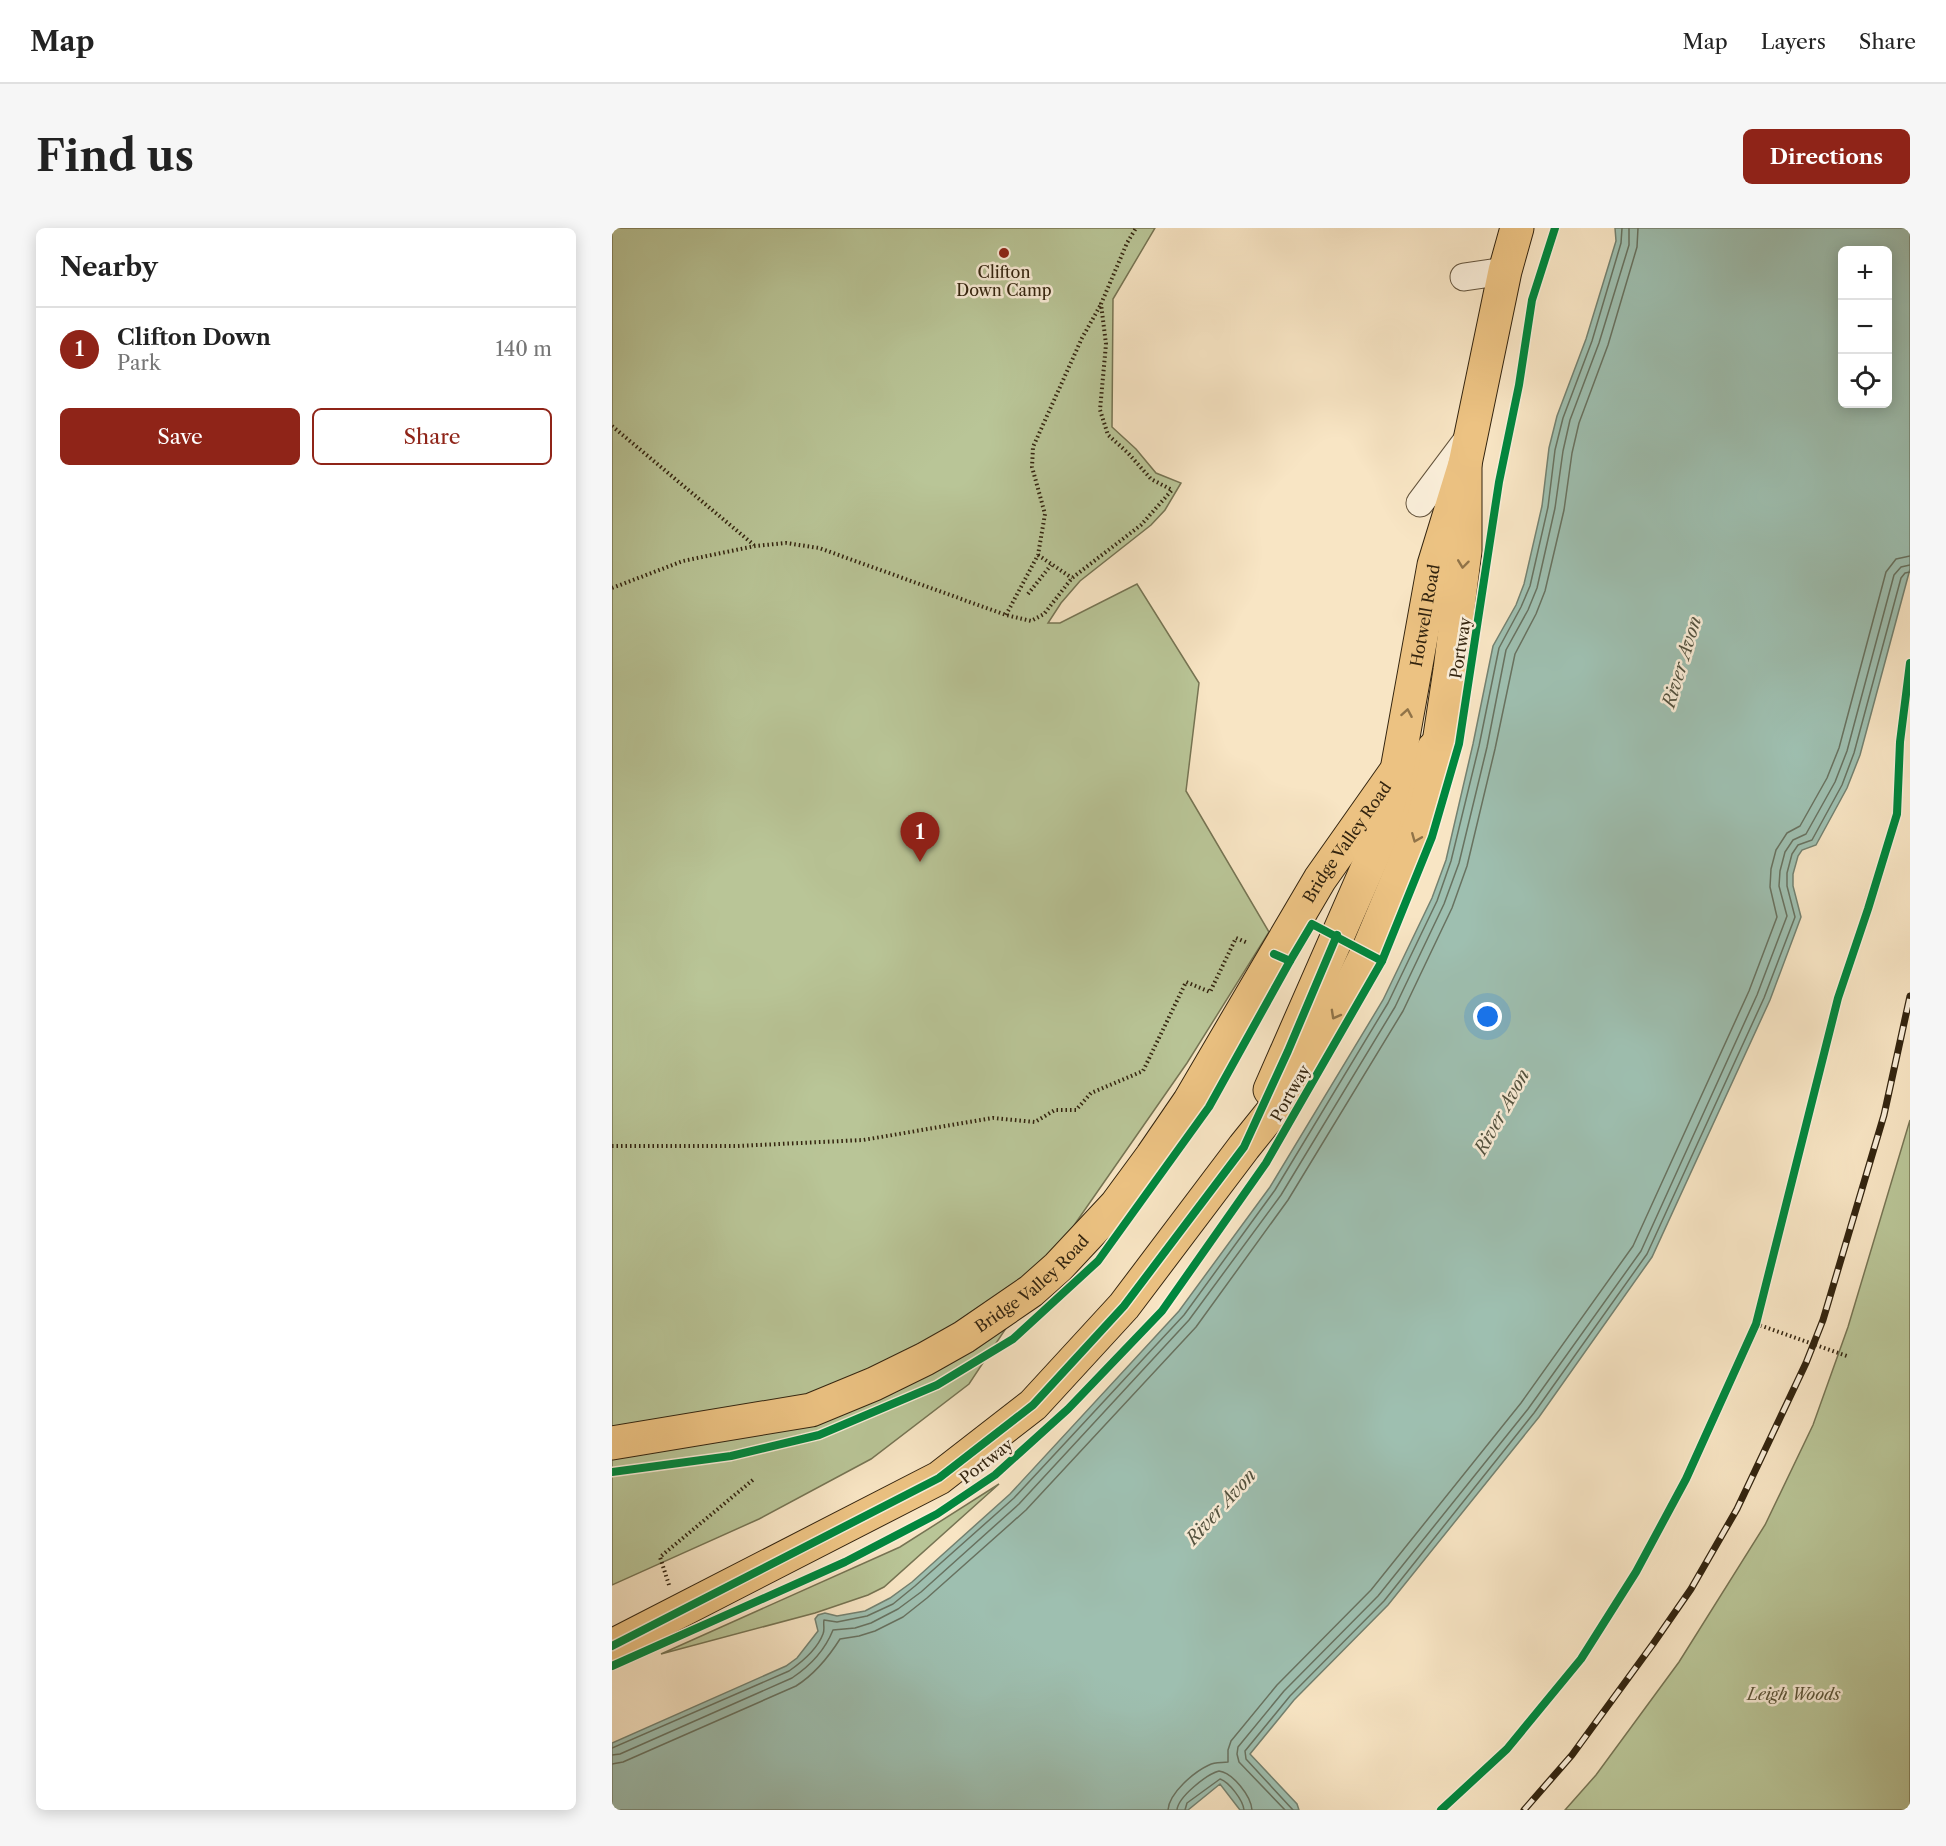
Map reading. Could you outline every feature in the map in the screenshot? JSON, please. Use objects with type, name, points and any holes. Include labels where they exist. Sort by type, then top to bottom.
[{"type":"main road","name":"Hotwell Road","points":[[1397,770],[1434,565],[1467,451],[1505,271],[1517,228]]},
{"type":"main road","name":"Hotwell Road","points":[[1438,740],[1450,670],[1465,551],[1467,451]]},
{"type":"main road","name":"Bridge Valley Road","points":[[1298,918],[1377,846],[1393,826],[1438,740]]},
{"type":"main road","name":"Portway","points":[[612,1646],[939,1478],[1033,1405],[1124,1306],[1297,1081],[1338,1011],[1367,953],[1424,817],[1434,776],[1438,740]]},
{"type":"main road","name":"Bridge Valley Road","points":[[612,1443],[811,1410],[874,1384],[925,1359],[964,1337],[1031,1291],[1058,1267],[1116,1205],[1152,1156],[1189,1102],[1320,879],[1397,770]]},
{"type":"main road","name":"Portway","points":[[1244,1147],[1377,846],[1397,770]]},
{"type":"lane","points":[[1464,277],[1505,271]]},
{"type":"lane","points":[[1420,502],[1467,451]]},
{"type":"path","points":[[1006,615],[1038,555],[1045,514],[1032,467],[1033,447],[1082,338],[1101,304],[1127,243],[1136,228]]},
{"type":"path","points":[[612,588],[683,561],[755,546],[786,543],[819,548],[1006,615],[1032,621],[1044,614],[1072,578],[1141,525],[1172,490],[1151,479],[1108,435],[1100,410],[1106,344],[1101,304]]},
{"type":"path","points":[[612,426],[755,546]]},
{"type":"path","points":[[1038,555],[1072,578]]},
{"type":"path","points":[[1028,594],[1051,564]]},
{"type":"path","points":[[612,1146],[737,1146],[863,1140],[993,1118],[1035,1122],[1055,1110],[1076,1110],[1091,1093],[1143,1071],[1185,982],[1210,992],[1236,938]]},
{"type":"path","points":[[1752,1335],[1759,1313]]},
{"type":"path","points":[[1756,1324],[1847,1356]]},
{"type":"path","points":[[660,1557],[754,1479]]},
{"type":"green space","points":[[612,228],[1155,228],[1113,299],[1112,427],[1136,449],[1156,473],[1181,483],[1165,510],[1151,525],[1080,581],[1048,623],[1060,623],[1137,584],[1199,683],[1186,791],[1269,932],[1187,1063],[1077,1221],[969,1384],[871,1459],[759,1519],[612,1585]]},
{"type":"green space","name":"Leigh Woods","points":[[1910,1120],[1910,1810],[1565,1810],[1596,1775],[1679,1662],[1765,1525],[1813,1425],[1848,1327]]},
{"type":"green space","points":[[999,1484],[884,1587],[868,1595],[815,1613],[661,1654],[900,1547]]},
{"type":"water","name":"River Avon","points":[[1615,228],[1910,228],[1910,569],[1860,755],[1847,788],[1816,845],[1802,850],[1798,856],[1793,874],[1793,886],[1801,917],[1770,1000],[1652,1257],[1539,1417],[1388,1605],[1294,1700],[1250,1754],[1297,1804],[1299,1810],[1240,1810],[1220,1784],[1188,1810],[612,1810],[612,1743],[786,1666],[797,1658],[818,1631],[815,1619],[818,1615],[825,1613],[837,1616],[865,1611],[890,1598],[912,1582],[1010,1494],[1179,1311],[1270,1187],[1383,1000],[1432,898],[1446,860],[1493,646],[1516,605],[1524,584],[1542,506],[1549,448],[1557,416],[1586,339],[1616,241]]},
{"type":"railway","points":[[1524,1810],[1572,1755],[1653,1644],[1691,1589],[1737,1509],[1806,1363],[1823,1320],[1884,1115],[1910,996]]},
{"type":"cycle path","points":[[612,1666],[845,1562],[937,1514],[995,1475],[1068,1409],[1162,1311],[1266,1163],[1382,961],[1432,837],[1459,744],[1499,482],[1519,385],[1532,300],[1555,228]]},
{"type":"cycle path","points":[[1441,1810],[1507,1749],[1581,1659],[1636,1572],[1686,1479],[1756,1324],[1838,998],[1897,814],[1900,742],[1910,663]]},
{"type":"cycle path","points":[[1290,961],[1312,924],[1382,961]]},
{"type":"cycle path","points":[[612,1646],[939,1478],[1033,1405],[1124,1306],[1244,1147],[1337,935]]},
{"type":"cycle path","points":[[612,1472],[731,1456],[819,1435],[937,1385],[1013,1339],[1098,1261],[1209,1107],[1290,961],[1274,954]]},
{"type":"place","name":"Clifton Down Camp","points":[[1004,253]]},
{"type":"place","name":"Clifton Down","points":[[920,862]]}]
